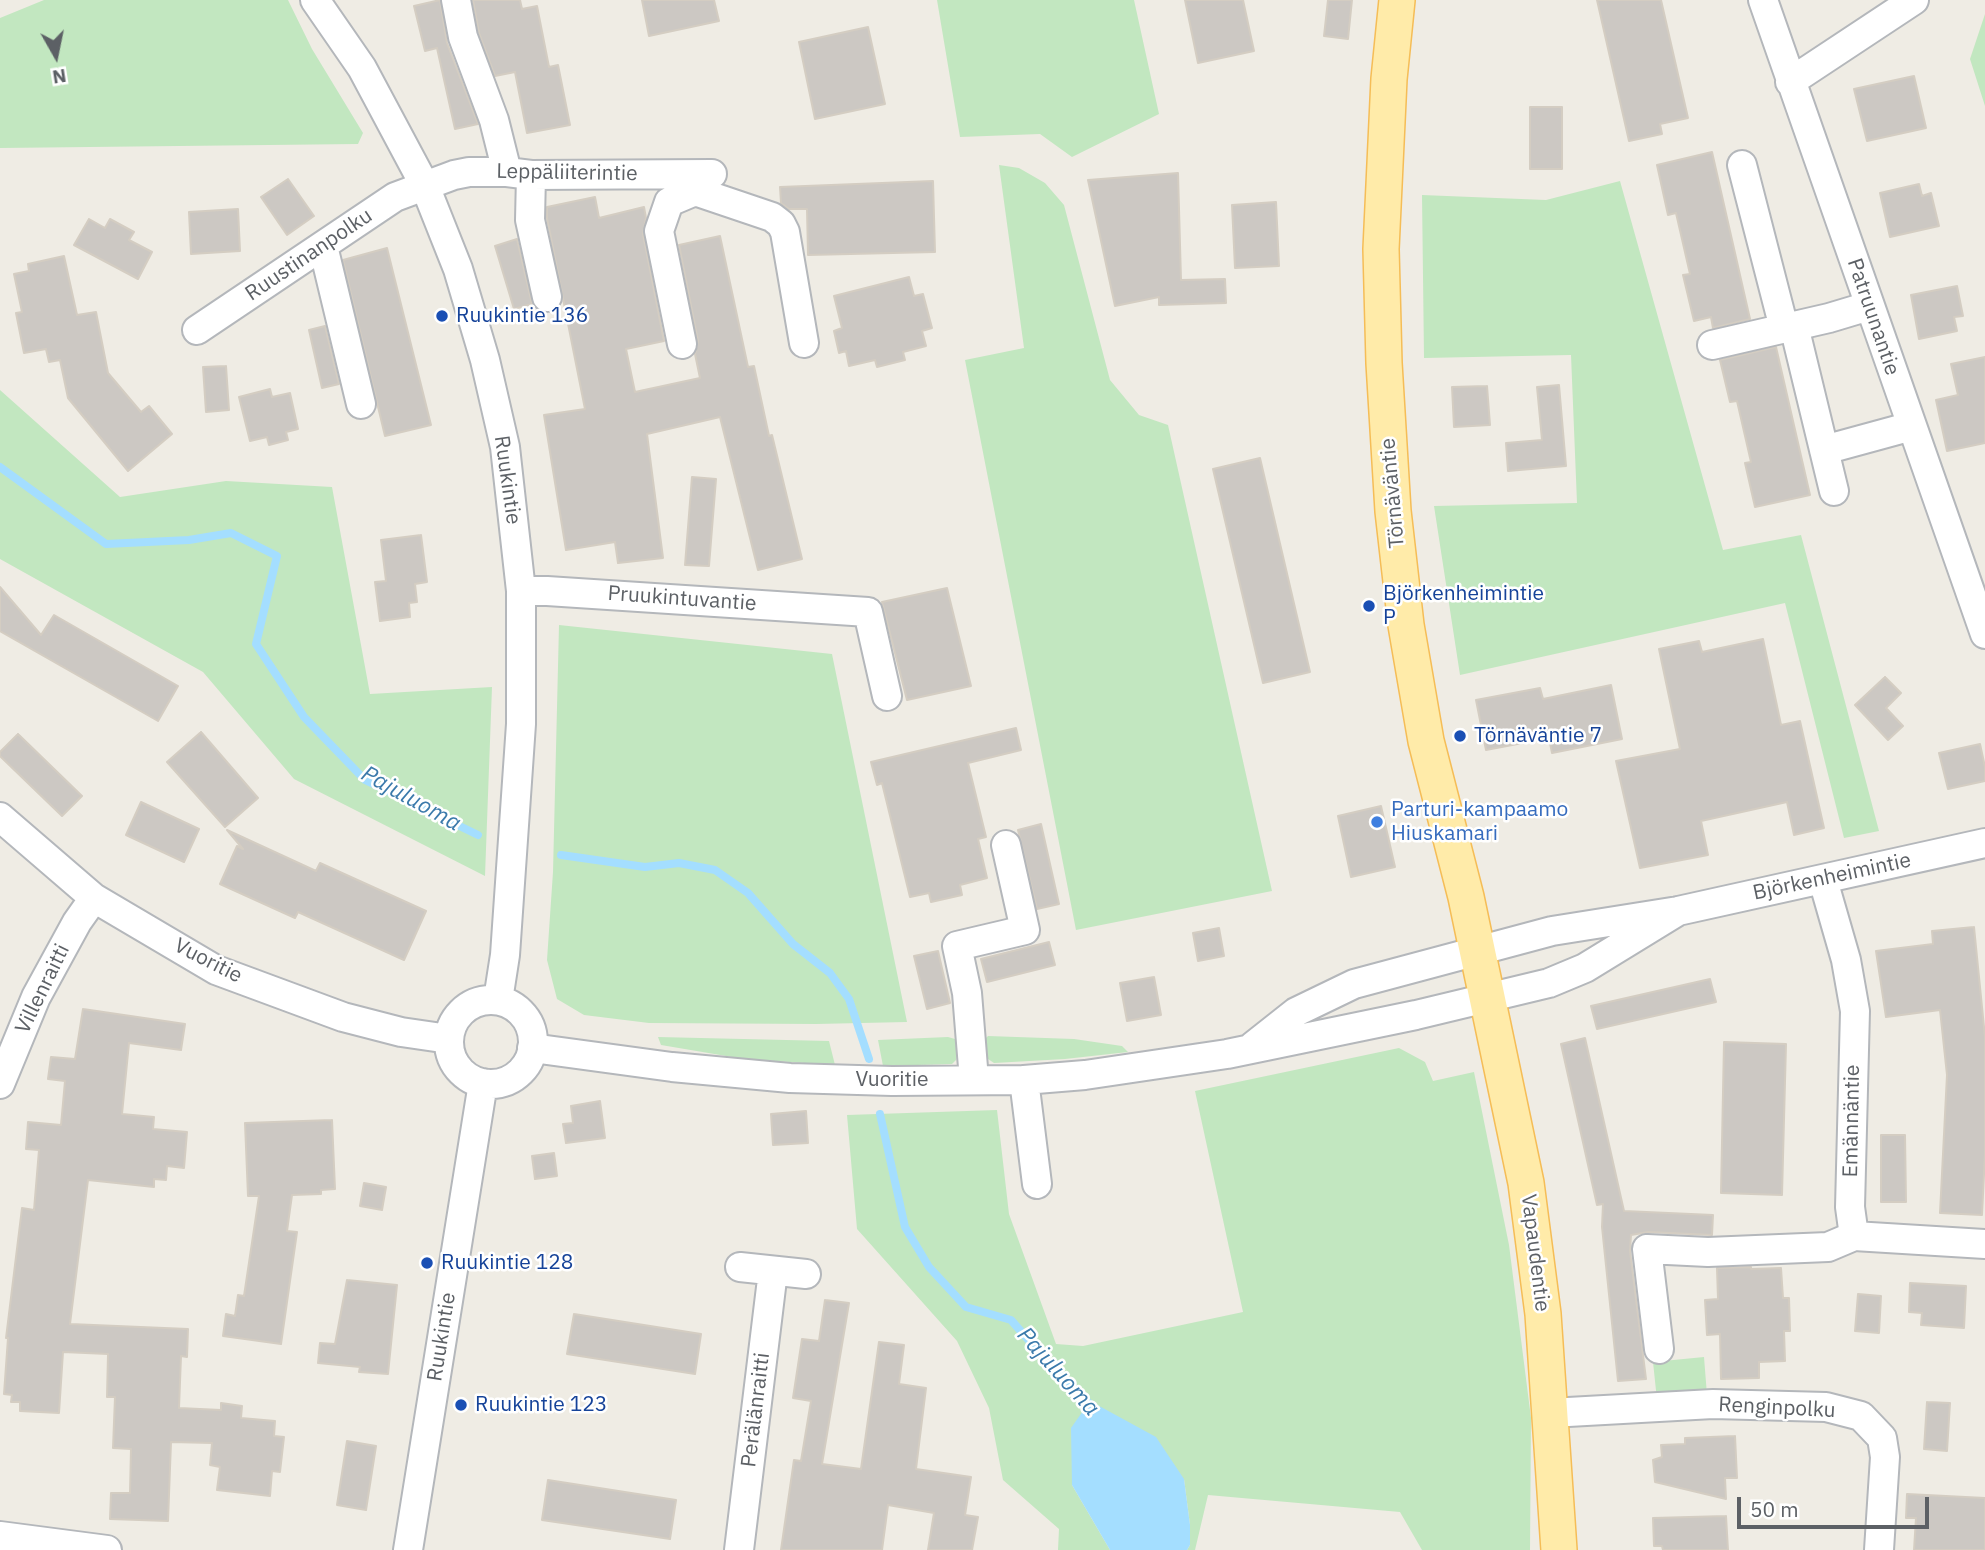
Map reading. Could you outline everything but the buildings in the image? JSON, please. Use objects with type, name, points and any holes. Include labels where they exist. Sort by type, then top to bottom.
[{"type":"main road","name":"Törnäväntie","points":[[1397,0],[1389,79],[1381,249],[1384,363],[1393,511],[1406,625],[1426,741],[1466,897],[1482,976]]},
{"type":"main road","name":"Vapaudentie","points":[[1482,976],[1526,1183],[1543,1314],[1558,1544]]},
{"type":"street","name":"Ruukintie","points":[[315,0],[362,68],[425,186],[458,268],[488,372],[505,447],[521,591],[521,724],[505,955],[498,1000]]},
{"type":"street","points":[[456,0],[463,37],[494,120],[519,174],[547,297]]},
{"type":"street","name":"Patruunantie","points":[[1763,0],[1985,634]]},
{"type":"street","points":[[1790,82],[1914,0]]},
{"type":"street","points":[[1742,166],[1834,491]]},
{"type":"street","name":"Leppäliiterintie","points":[[425,186],[454,175],[469,173],[701,180],[781,224],[785,232],[804,343]]},
{"type":"street","points":[[682,344],[659,231],[669,202],[701,180]]},
{"type":"street","name":"Ruustinanpolku","points":[[197,330],[395,197],[425,186]]},
{"type":"street","points":[[323,246],[360,404]]},
{"type":"street","points":[[1712,345],[1869,306]]},
{"type":"street","points":[[1824,450],[1912,426]]},
{"type":"street","name":"Pruukintuvantie","points":[[521,591],[868,612],[887,696]]},
{"type":"street","name":"Vuoritie","points":[[0,817],[94,898],[216,970],[343,1017],[401,1032],[449,1039]]},
{"type":"street","name":"Björkenheimintie","points":[[1482,976],[1552,931],[1678,911],[1985,843]]},
{"type":"street","points":[[974,1080],[967,993],[957,946],[1025,930],[1006,845]]},
{"type":"street","name":"Emännäntie","points":[[1823,880],[1846,960],[1854,1011],[1850,1207],[1854,1236]]},
{"type":"street","name":"Villenraitti","points":[[0,1084],[36,997],[94,898]]},
{"type":"street","name":"Björkenheimintie","points":[[1482,976],[1549,983],[1585,968],[1678,911]]},
{"type":"street","name":"Vuoritie","points":[[1251,1048],[1296,1012],[1354,984],[1482,976]]},
{"type":"street","name":"Vuoritie","points":[[532,1048],[672,1067],[790,1078],[1024,1080],[1157,1065],[1329,1034],[1482,976]]},
{"type":"street","points":[[484,1000],[498,1000],[511,1004],[529,1023],[533,1035],[532,1048],[528,1061],[520,1072],[496,1083],[483,1083],[471,1079],[454,1062],[449,1039],[452,1025],[460,1013],[484,1000]]},
{"type":"street","points":[[1024,1080],[1037,1184]]},
{"type":"street","name":"Ruukintie","points":[[408,1550],[483,1083]]},
{"type":"street","points":[[1659,1349],[1647,1249],[1708,1252],[1828,1247],[1854,1236],[1985,1244]]},
{"type":"street","points":[[740,1267],[806,1274]]},
{"type":"street","name":"Perälänraitti","points":[[739,1550],[774,1271]]},
{"type":"street","name":"Renginpolku","points":[[1550,1413],[1713,1404],[1826,1407],[1861,1416],[1882,1438],[1885,1457],[1879,1550]]},
{"type":"street","points":[[0,1536],[107,1550]]},
{"type":"green space","points":[[44,0],[288,0],[312,49],[363,133],[358,144],[0,148],[0,18]]},
{"type":"green space","points":[[937,0],[1134,0],[1159,114],[1072,157],[1040,134],[960,137]]},
{"type":"green space","points":[[1985,14],[1985,106],[1970,59]]},
{"type":"green space","points":[[999,165],[1019,168],[1045,183],[1064,205],[1110,380],[1139,415],[1168,425],[1272,891],[1076,930],[965,360],[1024,348]]},
{"type":"green space","points":[[1620,181],[1723,550],[1801,535],[1879,831],[1844,838],[1785,603],[1460,675],[1434,506],[1577,503],[1571,355],[1424,358],[1422,195],[1546,200]]},
{"type":"green space","points":[[0,390],[120,497],[226,481],[332,487],[370,694],[492,687],[485,876],[294,779],[203,672],[0,559]]},
{"type":"green space","points":[[559,625],[832,654],[907,1022],[649,1023],[584,1015],[557,999],[547,960],[553,872]]},
{"type":"green space","points":[[988,1036],[1074,1039],[1122,1046],[1128,1052],[994,1063],[988,1059],[984,1040]]},
{"type":"green space","points":[[658,1037],[829,1041],[835,1065],[744,1059],[661,1045]]},
{"type":"green space","points":[[955,1039],[958,1048],[956,1060],[952,1064],[883,1066],[878,1040]]},
{"type":"green space","points":[[1399,1048],[1425,1062],[1433,1081],[1474,1072],[1509,1245],[1531,1418],[1530,1550],[1422,1550],[1400,1512],[1208,1495],[1195,1550],[1187,1550],[1190,1545],[1190,1525],[1184,1479],[1072,1485],[1110,1550],[1058,1550],[1059,1529],[1003,1480],[989,1408],[957,1341],[857,1229],[847,1115],[997,1110],[1009,1214],[1056,1344],[1083,1346],[1243,1312],[1195,1091]]},
{"type":"green space","points":[[1704,1357],[1707,1395],[1657,1400],[1653,1362]]},
{"type":"water","points":[[1090,1401],[1156,1437],[1184,1479],[1190,1525],[1190,1545],[1187,1550],[1110,1550],[1072,1485],[1071,1428]]},
{"type":"waterway","name":"Pajuluoma","points":[[0,467],[106,544],[189,540],[231,533],[277,556],[256,644],[304,717],[365,780],[478,835]]},
{"type":"waterway","name":"Pajuluoma","points":[[561,855],[645,867],[679,863],[715,870],[748,893],[793,944],[830,973],[849,999],[869,1059]]},
{"type":"waterway","name":"Pajuluoma","points":[[880,1114],[905,1227],[929,1267],[966,1307],[1011,1320],[1053,1368],[1094,1408]]},
{"type":"place","name":"Ruukintie 136","points":[[442,316]]},
{"type":"place","name":"Björkenheimintie P","points":[[1369,606]]},
{"type":"place","name":"Törnäväntie 7","points":[[1460,736]]},
{"type":"place","name":"Parturi-kampaamo Hiuskamari","points":[[1377,822]]},
{"type":"place","name":"Ruukintie 128","points":[[427,1263]]},
{"type":"place","name":"Ruukintie 123","points":[[461,1405]]}]
